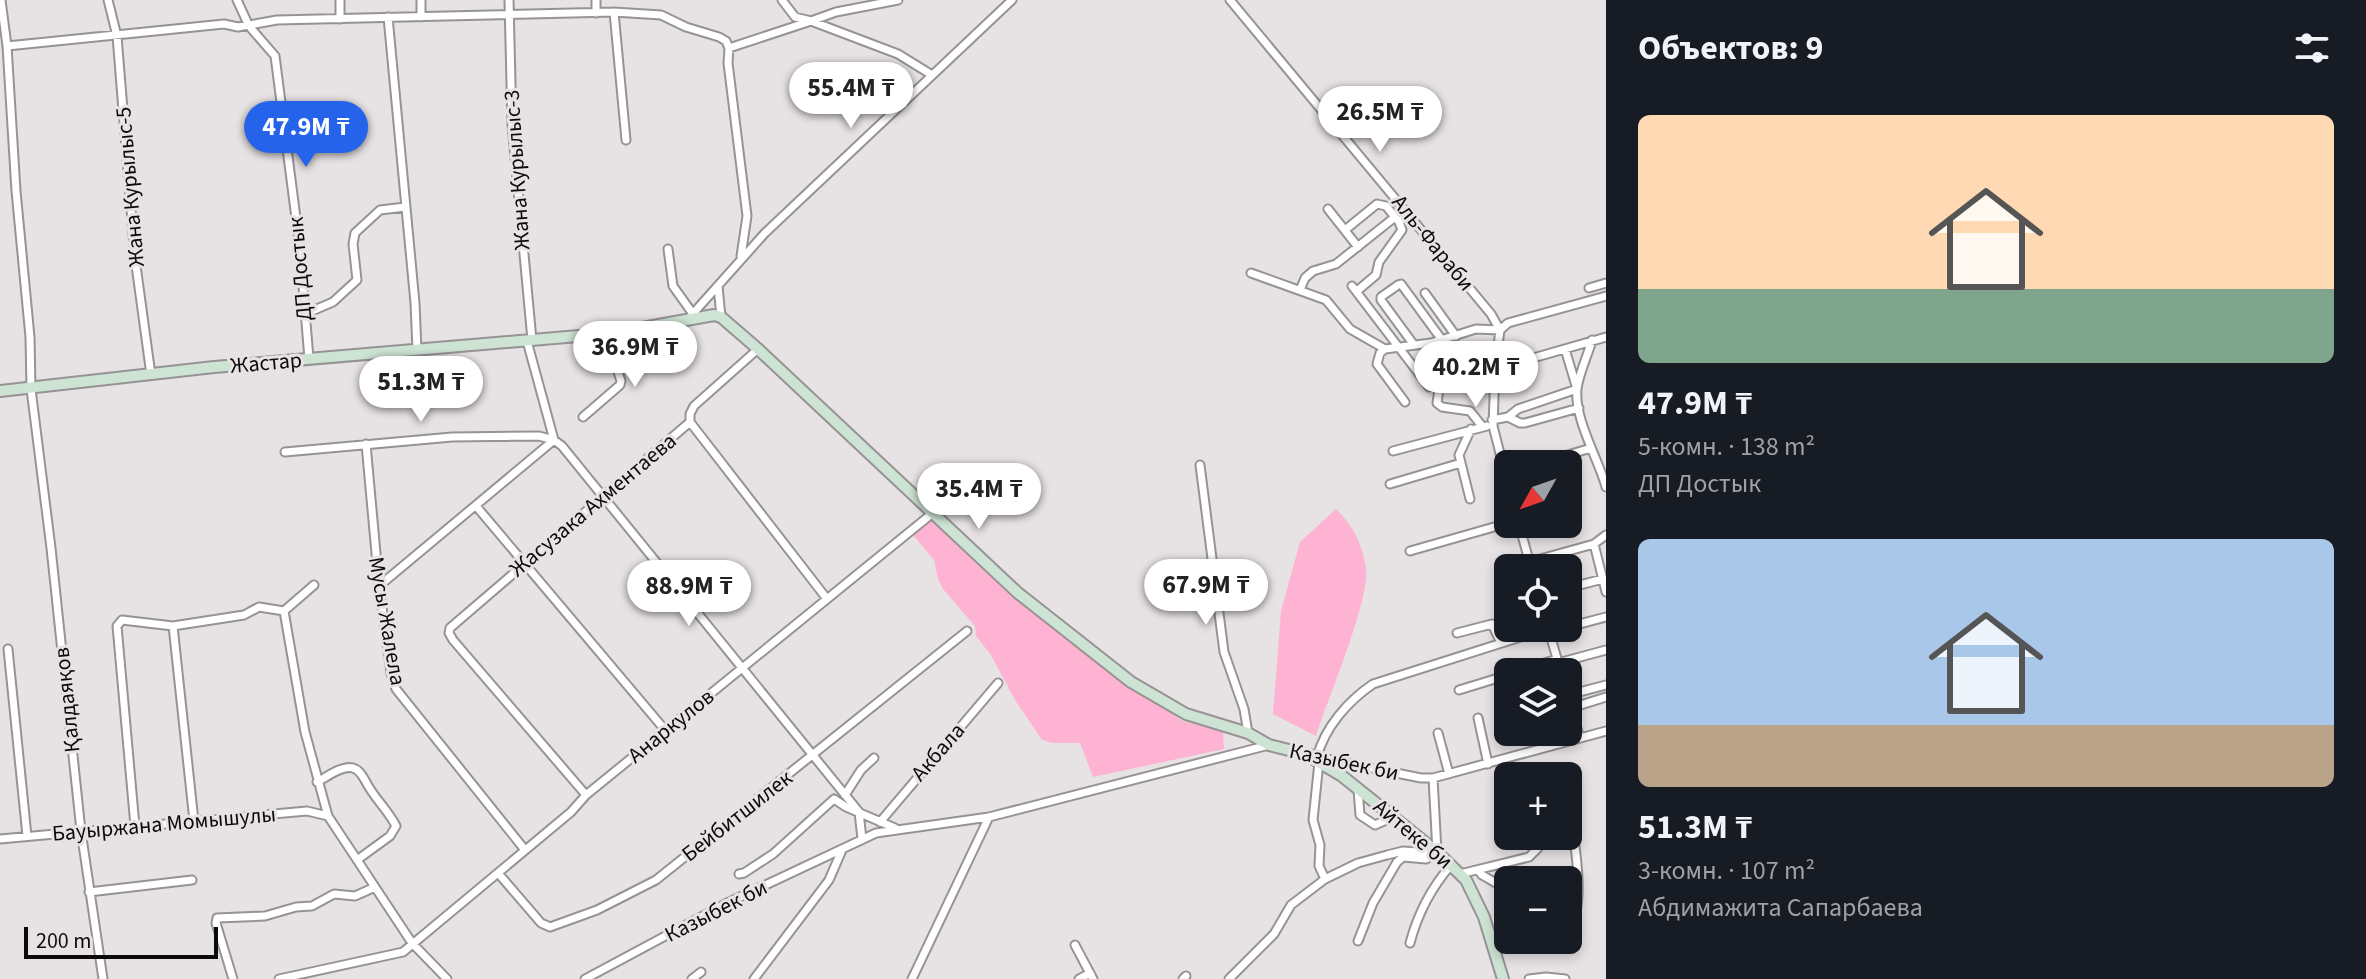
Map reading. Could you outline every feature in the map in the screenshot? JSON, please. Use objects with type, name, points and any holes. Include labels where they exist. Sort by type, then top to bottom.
[{"type":"street","name":"Қалдаяқов","points":[[1,0],[30,337],[31,389],[54,569],[81,831],[103,979]]},
{"type":"street","name":"Жана Курылыс-5","points":[[108,0],[117,36],[135,258],[151,375]]},
{"type":"street","name":"ДП Достык","points":[[237,0],[249,26],[275,56],[298,233],[309,359]]},
{"type":"street","points":[[340,0],[340,19]]},
{"type":"street","points":[[421,0],[421,17]]},
{"type":"street","name":"Жана Курылыс-3","points":[[509,0],[512,125],[530,340],[554,440]]},
{"type":"street","points":[[596,0],[596,13]]},
{"type":"street","points":[[782,0],[795,17],[898,54],[932,75]]},
{"type":"street","points":[[729,48],[836,12],[898,0]]},
{"type":"street","points":[[668,249],[673,286],[691,316],[741,258],[1012,0]]},
{"type":"street","name":"Аль-Фараби","points":[[1230,0],[1491,314],[1500,330]]},
{"type":"street","points":[[7,46],[224,24],[249,26],[277,20],[614,12],[661,15],[719,37],[726,41],[729,48],[728,63],[747,216],[741,258]]},
{"type":"street","points":[[614,12],[626,140]]},
{"type":"street","points":[[388,17],[417,350]]},
{"type":"street","points":[[1345,230],[1377,204],[1386,206],[1397,220],[1402,230],[1379,262],[1376,275],[1354,288],[1429,387]]},
{"type":"street","points":[[305,314],[333,302],[357,280],[353,244],[355,233],[380,210],[405,207]]},
{"type":"street","points":[[1328,209],[1358,247]]},
{"type":"street","points":[[1300,290],[1305,278],[1313,271],[1336,264],[1409,214]]},
{"type":"street","points":[[1251,273],[1326,300],[1350,329],[1385,349]]},
{"type":"street","points":[[1589,288],[1606,283]]},
{"type":"street","points":[[1414,345],[1381,300],[1401,284],[1444,340],[1437,403],[1442,407],[1470,411],[1482,426]]},
{"type":"street","points":[[718,286],[721,317],[1018,593],[1131,682],[1186,714],[1248,733],[1269,745]]},
{"type":"street","points":[[1425,293],[1456,336]]},
{"type":"street","points":[[1500,450],[1493,423],[1500,330],[1508,323],[1606,296]]},
{"type":"street","name":"Жастар","points":[[0,391],[309,359],[614,333],[691,316],[721,317]]},
{"type":"street","points":[[1405,402],[1377,364],[1377,358],[1385,349],[1444,340],[1476,329],[1500,330]]},
{"type":"street","points":[[583,417],[620,385],[615,363],[614,333]]},
{"type":"street","points":[[1495,369],[1606,337]]},
{"type":"street","points":[[1577,389],[1592,340]]},
{"type":"street","name":"Жасузака Ахментаева","points":[[586,795],[449,633],[454,623],[690,422],[694,406],[758,349]]},
{"type":"street","points":[[1565,349],[1577,389],[1579,408],[1606,487]]},
{"type":"street","points":[[1393,451],[1493,423],[1518,409],[1577,389]]},
{"type":"street","points":[[1508,417],[1525,423],[1579,408]]},
{"type":"street","points":[[690,422],[827,599]]},
{"type":"street","points":[[1470,499],[1459,452],[1471,429]]},
{"type":"street","points":[[285,452],[452,437],[539,436],[554,440],[859,812],[862,839]]},
{"type":"street","points":[[379,586],[554,440]]},
{"type":"street","name":"Мусы Жалела","points":[[366,444],[379,586],[391,673],[400,696],[525,850]]},
{"type":"street","points":[[1582,451],[1591,448]]},
{"type":"street","points":[[1390,484],[1461,463]]},
{"type":"street","points":[[1200,465],[1224,652],[1244,709],[1248,733]]},
{"type":"street","points":[[476,506],[665,730]]},
{"type":"street","name":"Анаркулов","points":[[279,979],[399,954],[571,812],[586,795],[934,512]]},
{"type":"street","points":[[1410,551],[1494,527]]},
{"type":"street","points":[[1564,554],[1594,544],[1606,535]]},
{"type":"street","points":[[1594,544],[1606,592]]},
{"type":"street","points":[[1582,584],[1603,579]]},
{"type":"street","points":[[284,611],[314,585]]},
{"type":"street","points":[[135,826],[117,626],[122,620],[173,626],[244,615],[259,607],[284,611]]},
{"type":"street","points":[[284,611],[305,732],[328,816],[412,943],[447,979]]},
{"type":"street","points":[[1582,624],[1606,617]]},
{"type":"street","points":[[1457,633],[1492,624],[1501,643]]},
{"type":"street","points":[[173,626],[194,821]]},
{"type":"street","name":"Бейбитшилек","points":[[498,873],[541,923],[550,927],[621,899],[656,880],[967,631]]},
{"type":"street","points":[[1325,879],[1319,866],[1320,845],[1313,820],[1315,759],[1321,740],[1357,695],[1373,684],[1505,642]]},
{"type":"street","points":[[8,649],[27,836]]},
{"type":"street","points":[[1581,658],[1606,650]]},
{"type":"street","points":[[1459,690],[1494,679]]},
{"type":"street","name":"Акбала","points":[[880,822],[998,683]]},
{"type":"street","points":[[1582,693],[1606,685]]},
{"type":"street","points":[[1582,705],[1606,697]]},
{"type":"street","points":[[1478,718],[1488,764]]},
{"type":"street","name":"Казыбек би","points":[[1582,737],[1606,731]]},
{"type":"street","points":[[1438,733],[1449,774]]},
{"type":"street","name":"Казыбек би","points":[[585,979],[725,904],[862,839],[897,829],[948,825],[989,817],[1269,745],[1315,759],[1421,778],[1433,778],[1552,746]]},
{"type":"street","points":[[845,795],[861,770],[874,758]]},
{"type":"street","name":"Айтеке би","points":[[1315,759],[1358,789],[1460,874],[1481,908],[1503,979]]},
{"type":"street","points":[[317,782],[343,768],[358,770],[377,801],[394,820],[396,826],[390,836],[357,860]]},
{"type":"street","points":[[1433,778],[1436,852]]},
{"type":"street","points":[[1358,789],[1360,815],[1370,823],[1375,825],[1393,817]]},
{"type":"street","points":[[739,874],[773,854],[831,800],[897,829]]},
{"type":"street","name":"Бауыржана Момышулы","points":[[0,839],[307,811],[328,816]]},
{"type":"street","points":[[912,979],[989,817]]},
{"type":"street","points":[[754,979],[829,880],[842,850]]},
{"type":"street","points":[[1460,874],[1534,855],[1537,850]]},
{"type":"street","points":[[1229,979],[1274,934],[1291,905],[1325,879],[1358,863],[1395,853],[1436,852]]},
{"type":"street","points":[[1358,941],[1373,903],[1397,862],[1403,857],[1426,859],[1436,852]]},
{"type":"street","points":[[1410,943],[1416,920],[1435,883],[1451,865]]},
{"type":"street","points":[[1478,870],[1494,882]]},
{"type":"street","points":[[89,892],[192,880]]},
{"type":"street","points":[[233,979],[217,918],[265,916],[312,906],[334,894],[355,896],[375,887]]},
{"type":"street","points":[[1075,945],[1092,976],[1079,979]]},
{"type":"street","points":[[692,979],[701,972]]},
{"type":"street","points":[[1529,979],[1565,979]]},
{"type":"shaded area","points":[[1336,509],[1360,544],[1365,560],[1365,584],[1355,626],[1316,736],[1273,714],[1281,611],[1300,542]]},
{"type":"shaded area","points":[[930,519],[1053,629],[1182,721],[1223,732],[1224,749],[1093,777],[1080,743],[1042,740],[1015,700],[991,655],[976,636],[975,626],[943,589],[934,560],[913,535]]}]
